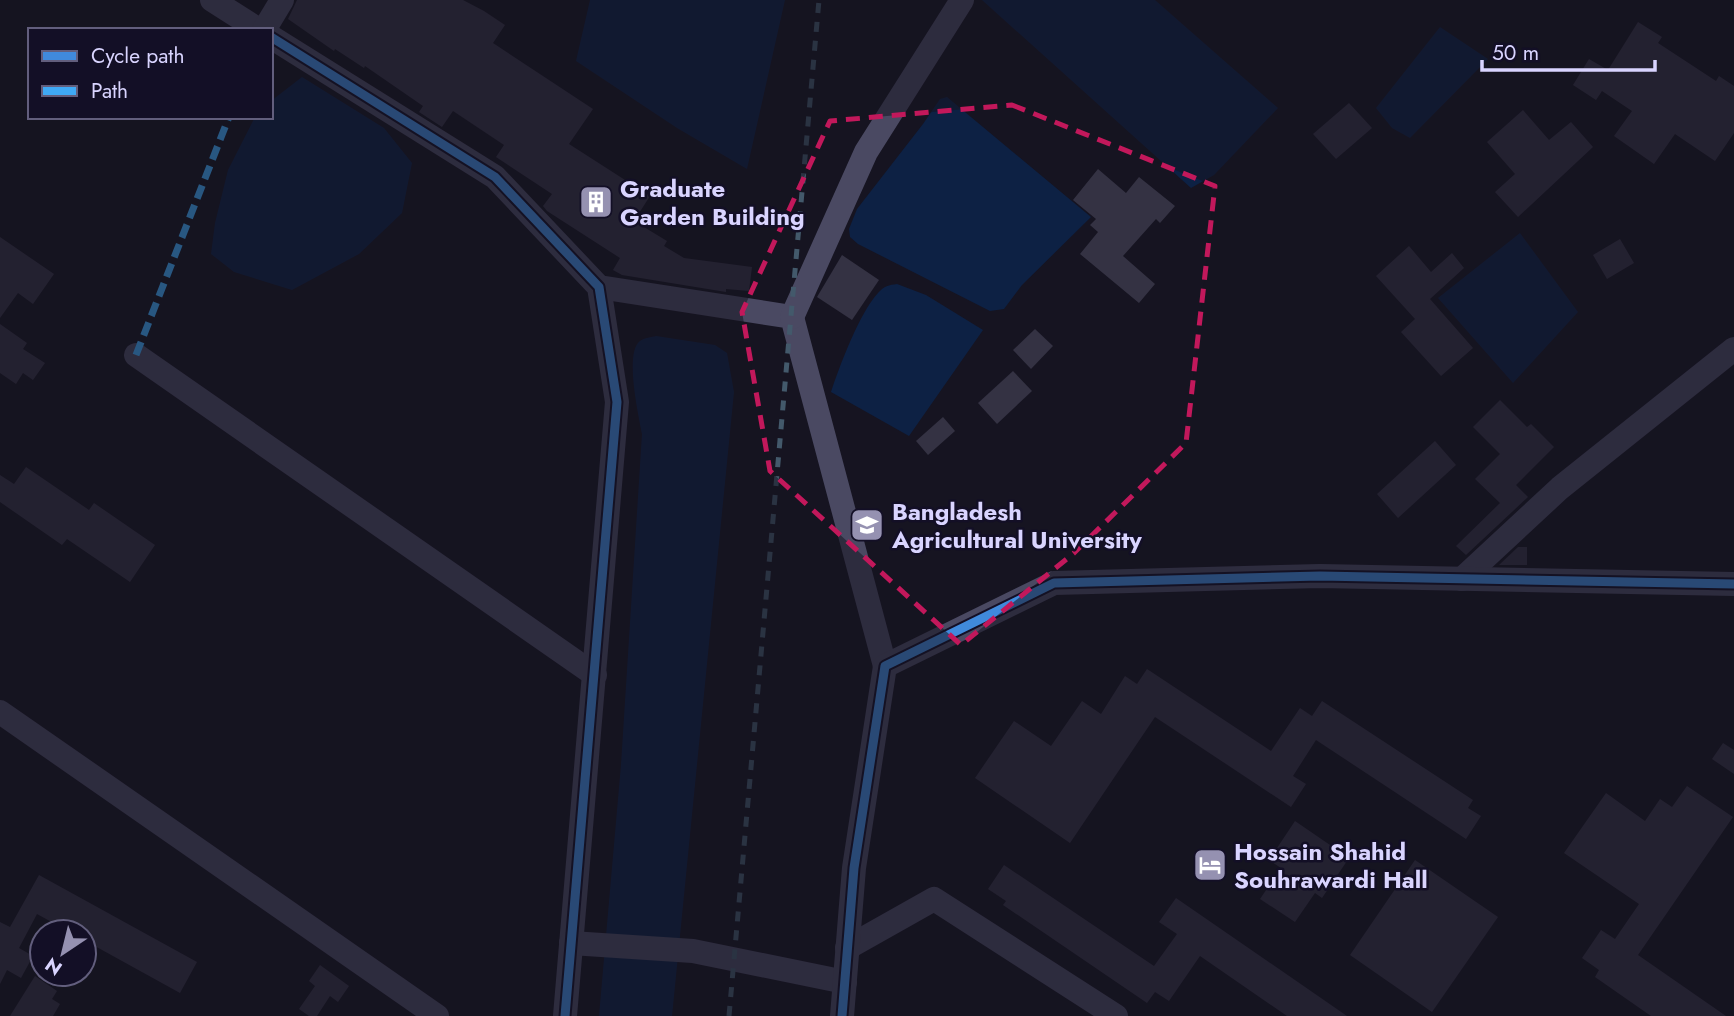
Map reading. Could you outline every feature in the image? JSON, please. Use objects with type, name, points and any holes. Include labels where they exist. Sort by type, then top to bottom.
[{"type":"street","points":[[212,0],[259,28]]},
{"type":"street","points":[[263,28],[282,0]]},
{"type":"street","points":[[842,1016],[854,867],[885,666],[792,317],[866,152],[962,0]]},
{"type":"street","points":[[273,38],[495,177],[599,288],[617,402],[595,675],[580,943],[565,1016]]},
{"type":"street","points":[[599,288],[792,317]]},
{"type":"street","points":[[1462,579],[1560,488],[1734,349]]},
{"type":"street","points":[[136,355],[595,675]]},
{"type":"street","points":[[885,666],[1054,583],[1320,576],[1734,584]]},
{"type":"street","points":[[0,712],[437,1016]]},
{"type":"street","points":[[847,948],[934,899],[1116,1016]]},
{"type":"street","points":[[580,943],[693,951],[845,982]]},
{"type":"highlighted area","points":[[1012,105],[1215,186],[1186,443],[1074,553],[961,645],[770,471],[742,312],[830,121]]},
{"type":"water","points":[[590,0],[785,0],[747,169],[677,128],[576,61]]},
{"type":"water","points":[[982,0],[1155,0],[1278,108],[1214,175],[1191,188]]},
{"type":"water","points":[[1440,27],[1488,59],[1410,138],[1392,128],[1376,108]]},
{"type":"water","points":[[302,77],[384,128],[412,163],[402,213],[359,254],[292,290],[234,272],[211,254],[215,223],[228,170],[254,119],[273,119],[273,99]]},
{"type":"water","points":[[947,97],[1091,217],[1022,285],[1004,309],[990,311],[858,244],[850,237],[849,229],[857,209],[940,99]]},
{"type":"water","points":[[1520,233],[1578,312],[1513,383],[1438,298]]},
{"type":"water","points":[[897,284],[926,295],[983,330],[909,436],[831,392],[864,313],[880,291]]},
{"type":"water","points":[[656,336],[715,345],[727,353],[734,392],[672,1016],[599,1016],[621,765],[642,434],[634,386],[633,358],[640,341]]},
{"type":"building","points":[[297,0],[463,0],[484,11],[505,25],[493,43],[593,109],[569,144],[650,196],[634,221],[667,241],[664,246],[684,258],[752,267],[749,291],[726,289],[726,292],[622,275],[613,270],[620,258],[547,211],[543,206],[552,194],[496,157],[504,145],[453,111],[442,127],[419,112],[423,106],[365,66],[364,68],[335,49],[334,51],[288,19]]},
{"type":"building","points":[[1638,22],[1662,37],[1658,43],[1716,81],[1719,76],[1734,86],[1734,133],[1715,161],[1675,134],[1654,164],[1614,136],[1632,111],[1602,91],[1596,100],[1573,85],[1589,59],[1608,70]]},
{"type":"building","points":[[1349,103],[1372,128],[1336,159],[1313,134]]},
{"type":"building","points":[[1523,110],[1549,140],[1571,122],[1593,147],[1518,217],[1495,192],[1515,174],[1487,142]]},
{"type":"building","points":[[1098,169],[1126,193],[1139,177],[1175,206],[1160,223],[1156,219],[1123,256],[1155,284],[1139,303],[1080,254],[1098,232],[1090,225],[1096,219],[1073,200]]},
{"type":"building","points":[[0,237],[54,274],[33,304],[18,293],[0,318]]},
{"type":"building","points":[[1620,239],[1634,263],[1607,279],[1593,255]]},
{"type":"building","points":[[1409,246],[1431,272],[1452,253],[1464,268],[1430,299],[1473,348],[1441,376],[1401,332],[1415,319],[1376,276]]},
{"type":"building","points":[[842,255],[879,280],[852,320],[817,297]]},
{"type":"building","points":[[0,324],[27,343],[23,349],[45,363],[33,380],[23,373],[16,384],[0,373]]},
{"type":"building","points":[[1035,329],[1053,346],[1031,369],[1013,350]]},
{"type":"building","points":[[1013,371],[1032,391],[997,424],[978,403]]},
{"type":"building","points":[[1500,400],[1527,427],[1531,424],[1554,447],[1516,485],[1528,497],[1466,555],[1456,546],[1500,503],[1475,479],[1500,454],[1473,427]]},
{"type":"building","points":[[943,417],[955,431],[928,455],[916,441]]},
{"type":"building","points":[[1435,441],[1456,465],[1398,518],[1377,494]]},
{"type":"building","points":[[26,467],[89,510],[94,503],[155,545],[130,582],[67,539],[62,545],[0,502],[0,475],[14,484]]},
{"type":"building","points":[[1518,547],[1527,547],[1527,565],[1499,565]]},
{"type":"building","points":[[1147,669],[1271,751],[1300,708],[1312,716],[1322,701],[1473,800],[1468,808],[1481,816],[1466,839],[1316,740],[1293,776],[1306,784],[1291,807],[1155,717],[1070,843],[975,778],[1014,721],[1051,746],[1082,701],[1101,714],[1125,676],[1137,684]]},
{"type":"building","points":[[1723,743],[1734,750],[1734,774],[1712,759]]},
{"type":"building","points":[[1687,786],[1733,817],[1638,955],[1726,1016],[1651,1016],[1595,977],[1599,970],[1582,958],[1601,930],[1615,939],[1639,904],[1564,853],[1606,793],[1645,821],[1660,799],[1672,807]]},
{"type":"building","points":[[1295,821],[1349,858],[1322,898],[1315,893],[1295,922],[1260,899],[1281,868],[1269,860]]},
{"type":"building","points":[[1415,860],[1498,917],[1432,1012],[1350,955]]},
{"type":"building","points":[[1004,865],[1154,966],[1177,934],[1159,922],[1176,898],[1347,1016],[1287,1016],[1200,956],[1169,1001],[1155,992],[1147,1003],[1003,905],[1006,901],[988,889]]},
{"type":"building","points":[[39,875],[197,962],[180,993],[98,948],[98,918],[44,918],[37,914],[35,918],[28,918],[28,931],[19,948],[28,953],[28,965],[21,978],[7,970],[0,984],[0,922],[10,927]]},
{"type":"building","points":[[320,965],[349,986],[338,1002],[330,996],[317,1016],[309,1016],[299,1009],[315,986],[309,981]]},
{"type":"building","points":[[28,987],[53,988],[57,991],[52,999],[60,1004],[53,1016],[10,1016]]},
{"type":"railway","points":[[729,1016],[819,0]]},
{"type":"marked path","points":[[136,355],[228,119]]},
{"type":"cycle path","points":[[273,38],[495,177],[599,287],[617,402],[565,1016]]},
{"type":"cycle path","points":[[842,1016],[854,868],[885,666],[1054,583],[1320,576],[1734,584]]},
{"type":"place","name":"Graduate Garden Building","points":[[596,202]]},
{"type":"place","name":"Bangladesh Agricultural University","points":[[867,525]]},
{"type":"place","name":"Hossain Shahid Souhrawardi Hall","points":[[1210,865]]}]
